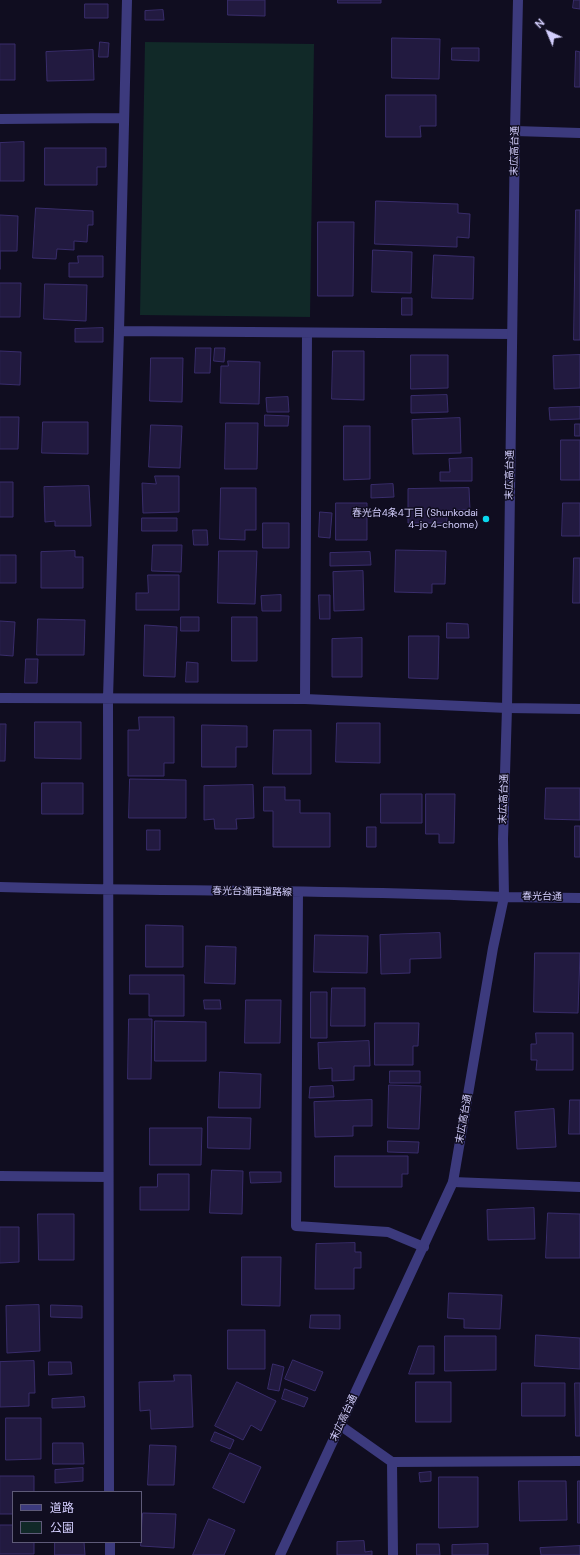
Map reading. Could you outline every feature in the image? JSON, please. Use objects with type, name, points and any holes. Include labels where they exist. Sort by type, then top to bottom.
[{"type":"street","points":[[110,1491],[108,1177],[108,698],[127,0]]},
{"type":"street","name":"末広高台通","points":[[280,1555],[453,1182],[493,948],[504,897],[503,839],[507,708],[518,0]]},
{"type":"street","points":[[0,119],[123,118]]},
{"type":"street","points":[[515,131],[580,133]]},
{"type":"street","points":[[119,331],[512,334]]},
{"type":"street","points":[[305,699],[307,333]]},
{"type":"street","points":[[0,698],[305,699],[507,708],[580,709]]},
{"type":"street","name":"春光台通西道路線","points":[[0,887],[108,890],[430,893],[504,897]]},
{"type":"street","points":[[298,892],[296,1226],[388,1232],[424,1247]]},
{"type":"street","name":"春光台通","points":[[504,897],[580,898]]},
{"type":"street","points":[[0,1176],[108,1177]]},
{"type":"street","points":[[453,1182],[580,1187]]},
{"type":"street","points":[[340,1426],[392,1462],[580,1461]]},
{"type":"street","points":[[392,1462],[393,1555]]},
{"type":"street","points":[[110,1543],[110,1555]]},
{"type":"green space","points":[[145,42],[314,44],[310,317],[140,315]]},
{"type":"building","points":[[228,0],[265,0],[265,16],[228,15]]},
{"type":"building","points":[[338,0],[381,0],[381,3],[338,3]]},
{"type":"building","points":[[574,0],[580,0],[580,9],[573,8]]},
{"type":"building","points":[[85,4],[108,4],[108,18],[85,18]]},
{"type":"building","points":[[163,10],[164,20],[145,20],[145,11]]},
{"type":"building","points":[[392,38],[440,39],[439,79],[392,78]]},
{"type":"building","points":[[100,42],[109,43],[108,57],[99,57]]},
{"type":"building","points":[[0,44],[15,44],[15,80],[0,80]]},
{"type":"building","points":[[452,48],[479,48],[479,61],[452,60]]},
{"type":"building","points":[[93,50],[94,80],[47,81],[46,52]]},
{"type":"building","points":[[576,51],[580,52],[580,87],[575,87]]},
{"type":"building","points":[[386,95],[436,95],[436,126],[420,126],[421,137],[386,137]]},
{"type":"building","points":[[24,142],[24,181],[0,181],[0,143]]},
{"type":"building","points":[[45,148],[106,148],[106,167],[97,167],[97,185],[45,185]]},
{"type":"building","points":[[376,201],[458,204],[458,213],[470,214],[469,238],[457,237],[457,247],[375,244]]},
{"type":"building","points":[[36,208],[93,211],[93,225],[88,225],[87,242],[74,241],[74,250],[57,249],[56,259],[33,258]]},
{"type":"building","points":[[576,210],[580,210],[580,340],[574,340]]},
{"type":"building","points":[[0,215],[18,216],[17,251],[0,251]]},
{"type":"building","points":[[318,222],[354,222],[353,296],[318,296]]},
{"type":"building","points":[[373,250],[412,252],[411,293],[372,292]]},
{"type":"building","points":[[434,255],[474,257],[473,299],[432,298]]},
{"type":"building","points":[[78,256],[103,256],[103,277],[69,277],[69,263],[78,263]]},
{"type":"building","points":[[0,283],[21,283],[20,317],[0,317]]},
{"type":"building","points":[[45,284],[87,285],[86,321],[44,319]]},
{"type":"building","points":[[402,298],[412,298],[412,315],[402,315]]},
{"type":"building","points":[[103,328],[103,342],[75,342],[75,329]]},
{"type":"building","points":[[196,348],[211,348],[210,373],[195,373]]},
{"type":"building","points":[[215,348],[225,348],[224,362],[214,361]]},
{"type":"building","points":[[0,351],[21,352],[20,385],[0,384]]},
{"type":"building","points":[[333,351],[364,351],[364,400],[332,399]]},
{"type":"building","points":[[411,355],[448,355],[448,388],[411,389]]},
{"type":"building","points":[[580,355],[580,388],[554,389],[553,356]]},
{"type":"building","points":[[151,358],[183,358],[182,402],[150,401]]},
{"type":"building","points":[[228,361],[260,362],[259,404],[220,403],[221,366],[228,366]]},
{"type":"building","points":[[447,395],[448,412],[411,413],[411,396]]},
{"type":"building","points":[[288,397],[289,412],[267,412],[266,398]]},
{"type":"building","points":[[580,407],[580,419],[550,420],[549,408]]},
{"type":"building","points":[[265,415],[289,416],[288,426],[265,426]]},
{"type":"building","points":[[0,417],[19,417],[18,449],[0,449]]},
{"type":"building","points":[[460,418],[461,453],[413,454],[412,420]]},
{"type":"building","points":[[43,422],[88,422],[88,454],[42,453]]},
{"type":"building","points":[[226,423],[258,423],[257,469],[225,469]]},
{"type":"building","points":[[575,424],[580,424],[580,436],[575,436]]},
{"type":"building","points":[[151,425],[182,426],[180,468],[149,467]]},
{"type":"building","points":[[344,426],[370,426],[370,479],[344,480]]},
{"type":"building","points":[[561,440],[580,440],[580,480],[561,480]]},
{"type":"building","points":[[472,458],[472,481],[440,481],[440,472],[450,472],[449,459]]},
{"type":"building","points":[[155,476],[179,476],[179,512],[143,513],[142,483],[156,484]]},
{"type":"building","points":[[0,482],[13,482],[13,517],[0,517]]},
{"type":"building","points":[[393,484],[394,497],[371,498],[371,485]]},
{"type":"building","points":[[89,486],[91,526],[55,526],[55,521],[45,522],[44,487]]},
{"type":"building","points":[[221,488],[256,488],[256,530],[245,530],[245,540],[220,539]]},
{"type":"building","points":[[469,488],[470,510],[447,510],[447,523],[408,523],[408,489]]},
{"type":"building","points":[[336,503],[367,503],[367,540],[336,540]]},
{"type":"building","points":[[563,503],[580,503],[580,536],[562,536]]},
{"type":"building","points":[[320,512],[332,513],[330,538],[319,537]]},
{"type":"building","points":[[142,518],[177,518],[177,531],[142,531]]},
{"type":"building","points":[[263,523],[289,523],[289,548],[263,548]]},
{"type":"building","points":[[193,530],[207,530],[208,545],[194,545]]},
{"type":"building","points":[[153,545],[182,545],[181,572],[152,571]]},
{"type":"building","points":[[396,550],[446,551],[445,584],[432,584],[432,593],[395,592]]},
{"type":"building","points":[[75,551],[75,557],[83,557],[83,588],[41,588],[41,552]]},
{"type":"building","points":[[219,551],[257,551],[255,604],[218,603]]},
{"type":"building","points":[[370,552],[371,565],[330,566],[330,553]]},
{"type":"building","points":[[0,555],[16,555],[16,583],[0,583]]},
{"type":"building","points":[[574,558],[580,558],[580,603],[573,603]]},
{"type":"building","points":[[363,571],[364,610],[334,611],[333,572]]},
{"type":"building","points":[[148,575],[179,575],[179,610],[136,610],[136,593],[148,593]]},
{"type":"building","points":[[281,595],[281,611],[262,611],[261,596]]},
{"type":"building","points":[[319,595],[330,595],[330,619],[320,619]]},
{"type":"building","points":[[181,617],[199,617],[199,631],[181,631]]},
{"type":"building","points":[[232,617],[257,617],[257,661],[232,661]]},
{"type":"building","points":[[38,619],[85,620],[84,655],[37,655]]},
{"type":"building","points":[[0,621],[15,622],[13,656],[0,655]]},
{"type":"building","points":[[447,623],[468,624],[469,638],[447,638]]},
{"type":"building","points":[[145,625],[177,627],[175,677],[144,676]]},
{"type":"building","points":[[409,636],[439,636],[438,679],[409,678]]},
{"type":"building","points":[[362,638],[362,677],[332,677],[332,639]]},
{"type":"building","points":[[26,659],[38,659],[37,683],[25,683]]},
{"type":"building","points":[[187,662],[198,663],[198,682],[186,682]]},
{"type":"building","points":[[139,717],[174,717],[174,763],[164,763],[164,776],[128,776],[128,730],[139,730]]},
{"type":"building","points":[[35,722],[81,722],[81,759],[35,758]]},
{"type":"building","points":[[337,723],[380,723],[380,763],[336,762]]},
{"type":"building","points":[[0,724],[6,724],[5,761],[0,761]]},
{"type":"building","points":[[202,725],[247,726],[247,747],[236,747],[236,767],[202,767]]},
{"type":"building","points":[[274,730],[311,730],[311,774],[273,774]]},
{"type":"building","points":[[130,779],[186,780],[186,818],[129,818]]},
{"type":"building","points":[[42,783],[83,783],[83,814],[42,814]]},
{"type":"building","points":[[253,785],[254,818],[236,819],[237,829],[215,829],[214,819],[204,820],[204,786]]},
{"type":"building","points":[[264,787],[285,787],[285,800],[300,800],[300,813],[330,813],[330,847],[273,847],[273,811],[264,811]]},
{"type":"building","points":[[546,788],[580,788],[580,820],[545,819]]},
{"type":"building","points":[[381,794],[422,794],[422,823],[381,823]]},
{"type":"building","points":[[426,794],[455,794],[454,843],[439,843],[439,834],[426,834]]},
{"type":"building","points":[[575,826],[580,826],[580,857],[575,857]]},
{"type":"building","points":[[367,827],[376,827],[376,847],[367,847]]},
{"type":"building","points":[[147,830],[160,830],[160,850],[147,850]]},
{"type":"building","points":[[146,925],[183,926],[183,967],[146,967]]},
{"type":"building","points":[[440,933],[441,958],[410,959],[410,973],[381,974],[380,935]]},
{"type":"building","points":[[315,935],[368,936],[367,973],[314,972]]},
{"type":"building","points":[[206,946],[236,947],[235,984],[205,983]]},
{"type":"building","points":[[535,953],[580,953],[578,1013],[534,1012]]},
{"type":"building","points":[[130,975],[184,975],[184,1016],[149,1016],[149,994],[130,994]]},
{"type":"building","points":[[332,988],[365,988],[365,1026],[331,1026]]},
{"type":"building","points":[[311,992],[327,992],[327,1038],[311,1038]]},
{"type":"building","points":[[204,1000],[220,1000],[221,1009],[205,1009]]},
{"type":"building","points":[[246,1000],[281,1000],[280,1043],[245,1043]]},
{"type":"building","points":[[129,1019],[152,1019],[151,1079],[128,1079]]},
{"type":"building","points":[[155,1021],[206,1022],[206,1061],[155,1061]]},
{"type":"building","points":[[375,1023],[419,1023],[418,1046],[413,1046],[413,1065],[375,1065]]},
{"type":"building","points":[[536,1033],[573,1033],[573,1070],[536,1070],[537,1060],[531,1060],[531,1044],[536,1044]]},
{"type":"building","points":[[369,1041],[370,1066],[354,1066],[354,1080],[332,1081],[332,1068],[319,1069],[318,1043]]},
{"type":"building","points":[[390,1071],[420,1071],[420,1083],[390,1083]]},
{"type":"building","points":[[220,1072],[261,1074],[260,1108],[219,1108]]},
{"type":"building","points":[[389,1085],[421,1086],[419,1129],[388,1128]]},
{"type":"building","points":[[333,1086],[334,1097],[309,1098],[310,1087]]},
{"type":"building","points":[[372,1100],[372,1126],[353,1126],[353,1136],[315,1137],[314,1102]]},
{"type":"building","points":[[570,1100],[580,1100],[580,1134],[569,1134]]},
{"type":"building","points":[[554,1109],[556,1147],[517,1149],[515,1112]]},
{"type":"building","points":[[208,1117],[251,1118],[250,1149],[208,1148]]},
{"type":"building","points":[[150,1128],[202,1128],[201,1165],[150,1165]]},
{"type":"building","points":[[388,1141],[419,1142],[418,1153],[388,1152]]},
{"type":"building","points":[[335,1156],[408,1156],[408,1174],[402,1174],[402,1187],[335,1187]]},
{"type":"building","points":[[212,1170],[243,1171],[242,1214],[210,1213]]},
{"type":"building","points":[[250,1172],[281,1172],[281,1182],[251,1183]]},
{"type":"building","points":[[158,1174],[189,1174],[189,1210],[140,1210],[140,1187],[157,1187]]},
{"type":"building","points":[[534,1208],[535,1239],[488,1240],[487,1210]]},
{"type":"building","points":[[548,1213],[580,1214],[580,1258],[546,1258]]},
{"type":"building","points":[[38,1214],[74,1214],[74,1260],[39,1260]]},
{"type":"building","points":[[0,1227],[19,1227],[19,1262],[0,1263]]},
{"type":"building","points":[[355,1243],[355,1252],[361,1252],[361,1268],[354,1268],[354,1289],[315,1289],[316,1244]]},
{"type":"building","points":[[242,1257],[281,1257],[280,1306],[242,1305]]},
{"type":"building","points":[[449,1293],[502,1295],[500,1329],[464,1328],[464,1319],[448,1318]]},
{"type":"building","points":[[39,1305],[40,1351],[7,1353],[6,1306]]},
{"type":"building","points":[[51,1305],[82,1306],[82,1318],[51,1317]]},
{"type":"building","points":[[311,1315],[340,1315],[340,1329],[310,1328]]},
{"type":"building","points":[[228,1330],[265,1330],[265,1369],[228,1369]]},
{"type":"building","points":[[536,1335],[580,1338],[580,1369],[535,1366]]},
{"type":"building","points":[[445,1336],[496,1336],[496,1370],[445,1371]]},
{"type":"building","points":[[419,1346],[434,1346],[434,1374],[409,1374]]},
{"type":"building","points":[[293,1360],[323,1372],[315,1391],[285,1379]]},
{"type":"building","points":[[34,1361],[35,1393],[29,1393],[29,1406],[0,1407],[0,1362]]},
{"type":"building","points":[[49,1362],[71,1362],[72,1374],[49,1375]]},
{"type":"building","points":[[273,1364],[284,1367],[279,1391],[268,1389]]},
{"type":"building","points":[[174,1375],[191,1375],[193,1427],[151,1429],[150,1410],[140,1411],[139,1382],[174,1381]]},
{"type":"building","points":[[237,1382],[276,1401],[261,1431],[251,1425],[243,1440],[215,1426]]},
{"type":"building","points":[[416,1382],[451,1382],[451,1422],[416,1422]]},
{"type":"building","points":[[522,1383],[565,1383],[565,1416],[522,1416]]},
{"type":"building","points":[[575,1383],[580,1383],[580,1436],[576,1436]]},
{"type":"building","points":[[285,1389],[308,1398],[304,1407],[282,1399]]},
{"type":"building","points":[[84,1397],[85,1407],[52,1408],[52,1399]]},
{"type":"building","points":[[6,1418],[41,1418],[41,1459],[6,1460]]},
{"type":"building","points":[[215,1432],[234,1440],[230,1449],[211,1441]]},
{"type":"building","points":[[53,1443],[83,1443],[84,1464],[53,1464]]},
{"type":"building","points":[[150,1445],[176,1446],[174,1485],[148,1485]]},
{"type":"building","points":[[230,1453],[261,1467],[244,1503],[213,1488]]},
{"type":"building","points":[[83,1468],[83,1481],[55,1483],[55,1470]]},
{"type":"building","points":[[431,1472],[431,1481],[420,1482],[419,1473]]},
{"type":"building","points":[[0,1476],[34,1476],[34,1491],[12,1491],[12,1514],[0,1514]]},
{"type":"building","points":[[439,1477],[478,1477],[478,1527],[439,1528]]},
{"type":"building","points":[[519,1481],[566,1481],[567,1520],[520,1521]]},
{"type":"building","points":[[578,1481],[580,1481],[580,1523],[578,1523]]},
{"type":"building","points":[[143,1513],[176,1514],[174,1548],[141,1546]]},
{"type":"building","points":[[209,1519],[235,1530],[224,1555],[193,1555]]},
{"type":"building","points":[[0,1525],[12,1525],[12,1543],[34,1543],[34,1554],[0,1554]]},
{"type":"building","points":[[364,1541],[365,1552],[372,1551],[372,1555],[337,1555],[337,1542]]},
{"type":"building","points":[[55,1543],[84,1543],[85,1555],[55,1555]]},
{"type":"building","points":[[417,1544],[439,1544],[440,1555],[417,1555]]},
{"type":"building","points":[[488,1544],[488,1555],[452,1555],[452,1545]]},
{"type":"building","points":[[580,1546],[580,1555],[541,1555],[540,1548]]},
{"type":"place","name":"春光台4条4丁目 (Shunkodai 4-jo 4-chome)","points":[[486,519]]}]
